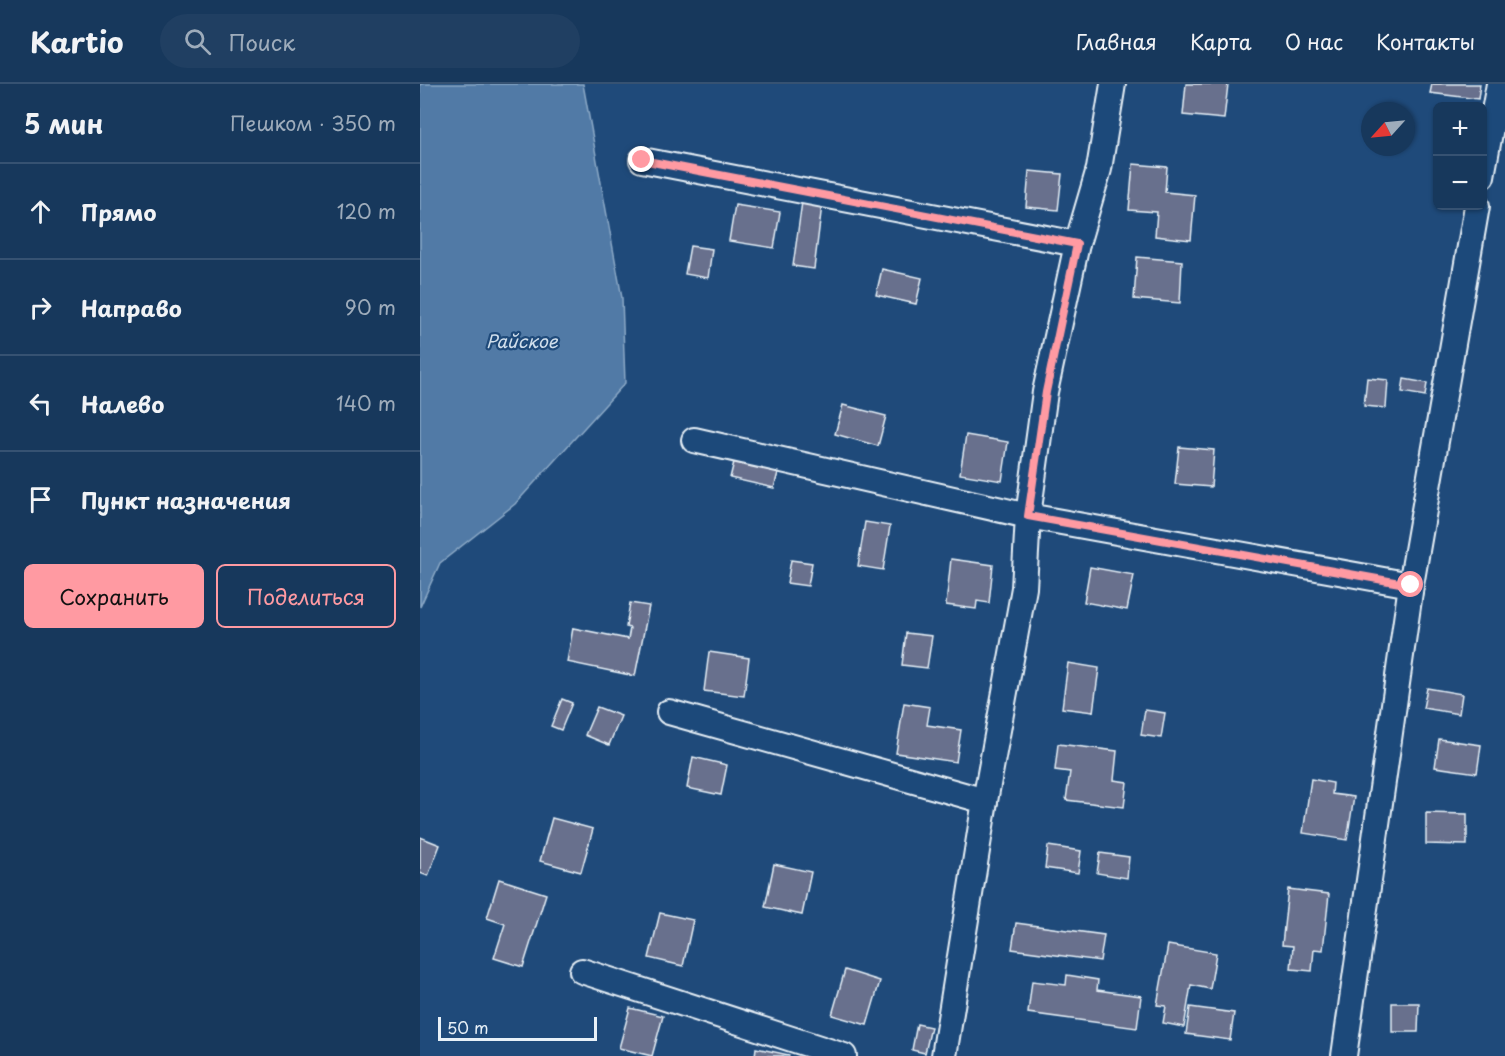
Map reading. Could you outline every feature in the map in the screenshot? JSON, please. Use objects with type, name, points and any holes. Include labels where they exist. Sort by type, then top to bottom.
[{"type":"street","points":[[944,1056],[985,801],[1024,588],[1028,516],[1046,392],[1077,244],[1099,169],[1113,84]]},
{"type":"street","points":[[1486,156],[1499,84]]},
{"type":"street","points":[[642,160],[1077,244]]},
{"type":"street","points":[[1344,1056],[1411,585],[1476,210]]},
{"type":"street","points":[[694,440],[1028,516],[1411,585]]},
{"type":"street","points":[[669,712],[985,801]]},
{"type":"street","points":[[582,971],[844,1056]]},
{"type":"water","name":"Райское","points":[[420,84],[583,84],[622,298],[625,383],[515,504],[440,563],[420,607]]},
{"type":"building","points":[[1186,84],[1228,84],[1224,119],[1183,115]]},
{"type":"building","points":[[1432,84],[1480,84],[1478,99],[1430,93]]},
{"type":"building","points":[[1133,164],[1167,167],[1165,192],[1195,195],[1191,240],[1155,236],[1157,212],[1129,210]]},
{"type":"building","points":[[1029,171],[1062,174],[1058,210],[1026,207]]},
{"type":"building","points":[[802,202],[822,205],[814,269],[793,266]]},
{"type":"building","points":[[735,205],[780,212],[774,248],[729,241]]},
{"type":"building","points":[[690,246],[712,249],[708,278],[685,274]]},
{"type":"building","points":[[1137,257],[1182,261],[1180,303],[1134,299]]},
{"type":"building","points":[[882,269],[922,278],[916,304],[876,295]]},
{"type":"building","points":[[1367,378],[1388,380],[1386,408],[1364,406]]},
{"type":"building","points":[[1404,379],[1427,383],[1425,396],[1402,392]]},
{"type":"building","points":[[843,405],[886,416],[878,446],[835,434]]},
{"type":"building","points":[[966,435],[1008,442],[1002,481],[960,474]]},
{"type":"building","points":[[1179,447],[1214,450],[1211,487],[1175,484]]},
{"type":"building","points":[[735,458],[779,469],[774,488],[730,478]]},
{"type":"building","points":[[865,522],[890,526],[883,570],[858,566]]},
{"type":"building","points":[[951,559],[993,565],[989,603],[977,601],[976,609],[946,605]]},
{"type":"building","points":[[791,560],[812,563],[808,586],[787,583]]},
{"type":"building","points":[[1090,567],[1134,575],[1127,610],[1084,602]]},
{"type":"building","points":[[630,603],[649,606],[635,676],[567,662],[573,628],[628,639],[630,628],[626,627]]},
{"type":"building","points":[[906,633],[932,636],[927,668],[902,665]]},
{"type":"building","points":[[709,652],[749,658],[744,696],[704,691]]},
{"type":"building","points":[[1068,663],[1099,668],[1093,712],[1062,708]]},
{"type":"building","points":[[1427,688],[1462,694],[1459,714],[1423,708]]},
{"type":"building","points":[[562,699],[572,703],[561,730],[551,726]]},
{"type":"building","points":[[904,703],[930,707],[927,725],[961,730],[956,762],[896,753]]},
{"type":"building","points":[[597,707],[621,716],[609,745],[585,735]]},
{"type":"building","points":[[1145,710],[1165,713],[1161,738],[1141,735]]},
{"type":"building","points":[[1439,739],[1481,745],[1477,773],[1435,767]]},
{"type":"building","points":[[1058,744],[1117,751],[1114,780],[1127,782],[1124,807],[1066,800],[1070,772],[1055,770]]},
{"type":"building","points":[[693,757],[727,765],[721,795],[687,788]]},
{"type":"building","points":[[1311,779],[1333,783],[1332,794],[1354,797],[1347,840],[1303,833]]},
{"type":"building","points":[[1426,813],[1467,814],[1467,845],[1426,844]]},
{"type":"building","points":[[552,818],[593,829],[581,872],[540,861]]},
{"type":"building","points":[[420,837],[440,845],[428,876],[420,873]]},
{"type":"building","points":[[1048,846],[1081,851],[1078,873],[1045,868]]},
{"type":"building","points":[[1100,853],[1129,857],[1127,878],[1097,873]]},
{"type":"building","points":[[774,864],[811,872],[802,915],[765,907]]},
{"type":"building","points":[[499,879],[546,894],[523,967],[494,958],[505,924],[487,918]]},
{"type":"building","points":[[1288,889],[1329,894],[1323,950],[1314,949],[1312,971],[1291,969],[1293,946],[1282,945]]},
{"type":"building","points":[[660,913],[693,920],[683,966],[649,958]]},
{"type":"building","points":[[1016,923],[1104,935],[1100,961],[1012,949]]},
{"type":"building","points":[[1168,945],[1216,953],[1210,989],[1191,985],[1184,1027],[1163,1023],[1166,1006],[1157,1005]]},
{"type":"building","points":[[845,970],[880,981],[867,1025],[832,1015]]},
{"type":"building","points":[[1067,975],[1098,980],[1097,990],[1141,996],[1137,1028],[1028,1013],[1032,981],[1066,985]]},
{"type":"building","points":[[1392,1003],[1419,1003],[1418,1032],[1392,1032]]},
{"type":"building","points":[[1190,1007],[1234,1013],[1230,1040],[1186,1034]]},
{"type":"building","points":[[630,1008],[663,1016],[652,1056],[619,1048]]},
{"type":"building","points":[[917,1024],[931,1027],[925,1053],[912,1050]]},
{"type":"building","points":[[756,1048],[789,1055],[789,1056],[755,1056]]},
{"type":"route","points":[[642,160],[1077,244],[1046,392],[1028,516],[1411,585]]}]
